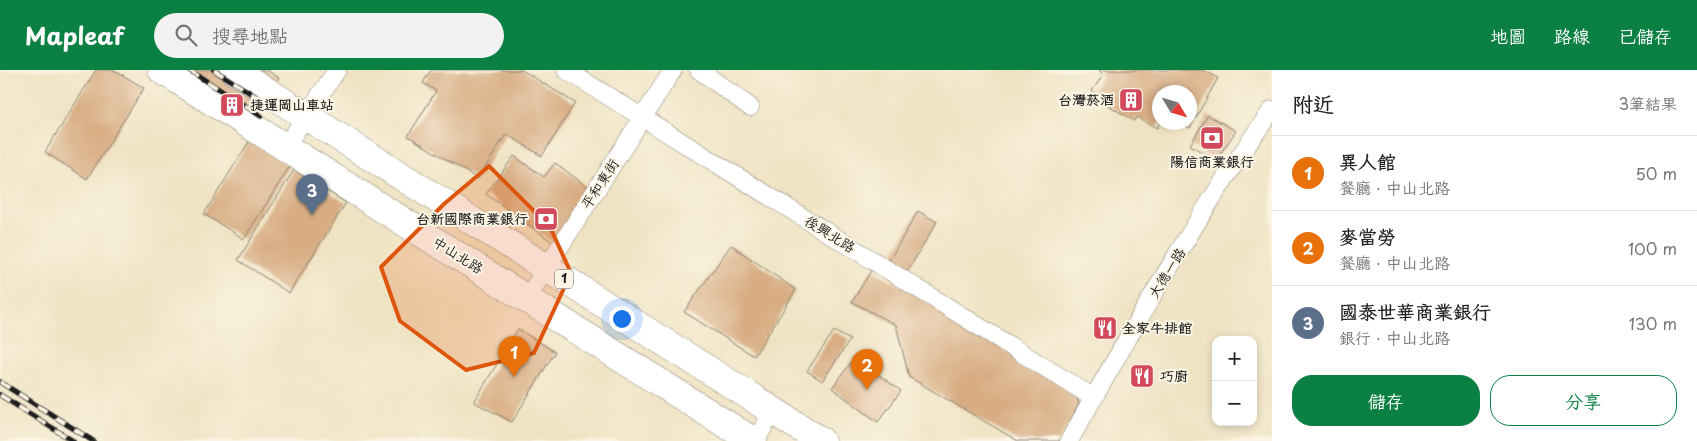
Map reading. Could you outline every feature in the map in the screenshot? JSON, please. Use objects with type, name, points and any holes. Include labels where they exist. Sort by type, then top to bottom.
[{"type":"main road","name":"中山北路","points":[[162,70],[754,441]]},
{"type":"main road","name":"1","points":[[233,70],[821,441]]},
{"type":"street","points":[[285,147],[338,70]]},
{"type":"street","name":"後興北路","points":[[566,70],[1094,398]]},
{"type":"street","name":"平和東街","points":[[527,298],[673,70]]},
{"type":"street","points":[[699,70],[750,107]]},
{"type":"street","name":"大德一路","points":[[1070,441],[1165,275],[1249,142],[1272,110]]},
{"type":"street","points":[[754,441],[774,410]]},
{"type":"highlighted area","points":[[489,166],[550,227],[571,273],[534,353],[466,370],[400,321],[381,267],[444,204]]},
{"type":"building","points":[[96,70],[114,70],[144,88],[87,179],[45,152]]},
{"type":"building","name":"捷運岡山車站","points":[[149,70],[267,70],[279,78],[244,132]]},
{"type":"building","points":[[431,70],[522,70],[575,103],[542,156],[506,134],[478,179],[408,136],[436,91],[423,83]]},
{"type":"building","name":"台灣菸酒","points":[[1099,70],[1203,70],[1218,78],[1197,116],[1197,85],[1152,85],[1152,125],[1136,117],[1134,121],[1103,102],[1102,97],[1092,91],[1103,75]]},
{"type":"building","name":"陽信商業銀行","points":[[1208,115],[1236,131],[1216,160],[1190,145]]},
{"type":"building","points":[[250,140],[290,166],[244,239],[204,214]]},
{"type":"building","name":"台新國際商業銀行","points":[[514,156],[544,177],[555,163],[592,190],[554,243],[486,194]]},
{"type":"building","points":[[294,170],[346,203],[289,293],[238,260]]},
{"type":"building","points":[[918,211],[937,222],[905,275],[887,264]]},
{"type":"building","points":[[731,245],[796,290],[754,356],[684,312]]},
{"type":"building","points":[[872,269],[1075,393],[1079,404],[1059,441],[1018,441],[909,377],[896,325],[852,302]]},
{"type":"building","points":[[518,329],[555,352],[512,422],[474,402]]},
{"type":"building","points":[[834,331],[850,340],[822,381],[807,371]]},
{"type":"building","points":[[855,357],[901,391],[878,422],[832,388]]},
{"type":"railway","points":[[189,70],[261,116]]},
{"type":"railway","points":[[214,70],[268,104]]},
{"type":"railway","points":[[0,382],[93,441]]},
{"type":"railway","points":[[0,395],[73,441]]},
{"type":"place","name":"台灣菸酒","points":[[1131,100]]},
{"type":"place","name":"捷運岡山車站","points":[[232,105]]},
{"type":"place","name":"陽信商業銀行","points":[[1212,138]]},
{"type":"place","name":"國泰世華商業銀行","points":[[312,215]]},
{"type":"place","name":"台新國際商業銀行","points":[[546,219]]},
{"type":"place","name":"全家牛排館","points":[[1105,328]]},
{"type":"place","name":"巧廚","points":[[1142,376]]},
{"type":"place","name":"異人館","points":[[514,377]]},
{"type":"place","name":"麥當勞","points":[[867,390]]}]
